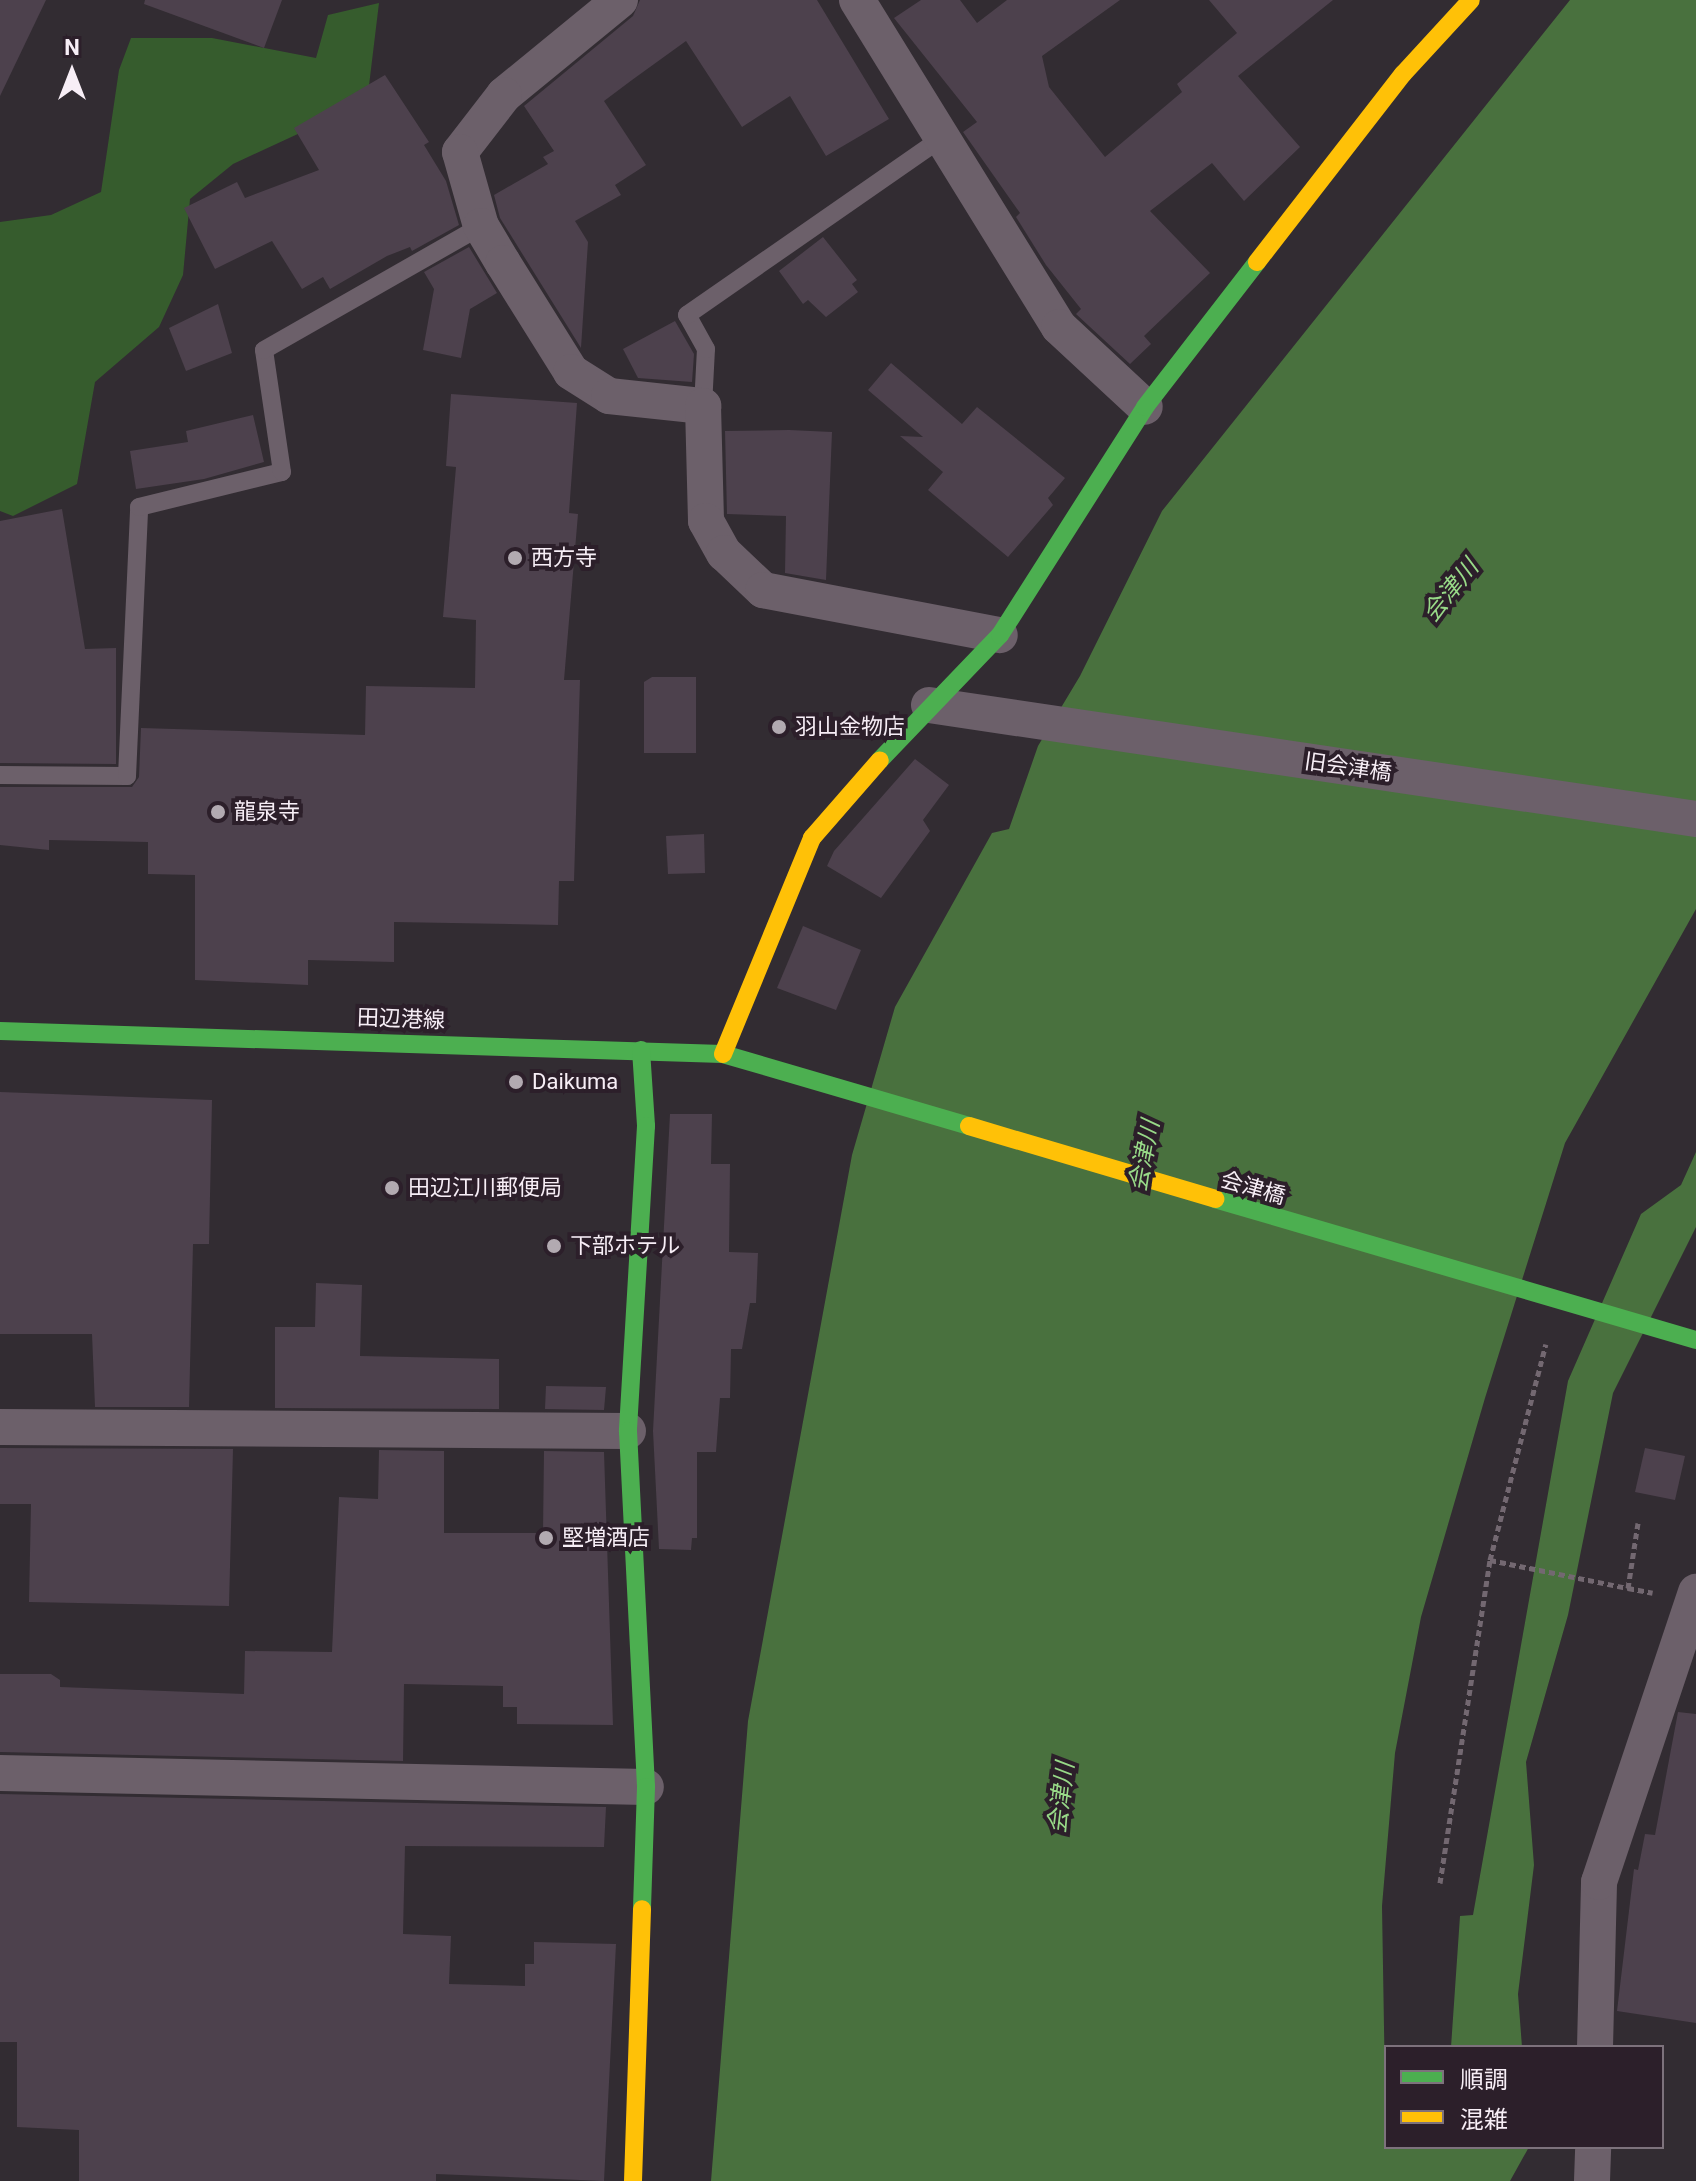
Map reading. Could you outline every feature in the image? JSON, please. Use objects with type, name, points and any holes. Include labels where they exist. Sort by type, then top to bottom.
[{"type":"street","points":[[620,0],[504,95],[460,152],[481,226],[571,372],[609,396],[703,406],[706,521],[724,553],[763,590],[1000,635]]},
{"type":"street","points":[[857,0],[939,140],[1059,327],[1145,407]]},
{"type":"street","points":[[723,1054],[812,838],[929,705],[1000,635],[1145,407],[1403,74],[1471,0]]},
{"type":"street","name":"旧会津橋","points":[[929,705],[1696,819]]},
{"type":"street","name":"田辺港線","points":[[0,1031],[723,1054],[798,1076]]},
{"type":"street","points":[[633,2181],[646,1787],[628,1431],[646,1126],[641,1050]]},
{"type":"street","name":"会津橋","points":[[798,1076],[1696,1340]]},
{"type":"street","points":[[0,1427],[628,1431]]},
{"type":"street","points":[[1595,2045],[1599,1882],[1694,1597]]},
{"type":"street","points":[[0,1773],[646,1787]]},
{"type":"street","points":[[1592,2181],[1593,2149]]},
{"type":"lane","points":[[703,406],[706,349],[687,315],[939,140]]},
{"type":"lane","points":[[0,775],[127,776],[139,507],[282,472],[264,350],[481,226]]},
{"type":"path","points":[[1440,1883],[1490,1560],[1535,1384]]},
{"type":"path","points":[[1628,1588],[1638,1523]]},
{"type":"path","points":[[1490,1560],[1601,1579],[1628,1588],[1694,1597]]},
{"type":"shaded area","points":[[379,3],[367,102],[233,164],[190,199],[183,275],[159,327],[95,382],[77,484],[13,516],[0,511],[0,222],[51,215],[101,192],[119,70],[131,38],[212,38],[316,58],[328,15]]},
{"type":"water","name":"会津川","points":[[1570,0],[1696,0],[1696,909],[1565,1143],[1485,1398],[1421,1617],[1395,1753],[1382,1906],[1384,2149],[1528,2149],[1510,2181],[711,2181],[748,1721],[852,1155],[895,1007],[992,833],[1009,829],[1038,746],[1080,676],[1162,511]]},
{"type":"water","points":[[1696,1152],[1696,1227],[1613,1393],[1568,1615],[1526,1762],[1534,1865],[1518,1994],[1522,2045],[1451,2045],[1460,1916],[1473,1915],[1568,1381],[1641,1214],[1681,1185]]},
{"type":"building","points":[[0,0],[46,0],[0,96]]},
{"type":"building","points":[[145,0],[282,0],[264,48],[144,4]]},
{"type":"building","points":[[640,0],[817,0],[889,119],[826,156],[790,96],[742,127],[686,41],[632,80],[604,101],[646,165],[615,185],[621,195],[575,221],[588,242],[581,348],[500,218],[494,195],[548,164],[543,157],[554,151],[524,106],[633,16]]},
{"type":"building","points":[[921,0],[960,0],[977,23],[1007,0],[1120,0],[1042,56],[1049,87],[1105,157],[1182,92],[1177,84],[1237,33],[1209,0],[1333,0],[1238,76],[1300,147],[1244,201],[1212,163],[1150,211],[1210,273],[1144,336],[1151,344],[1130,364],[1076,314],[1081,309],[1046,265],[1016,217],[1020,213],[963,132],[977,122],[894,18]]},
{"type":"building","points":[[385,75],[429,142],[424,145],[446,181],[459,225],[412,251],[410,247],[387,256],[330,289],[323,277],[302,289],[272,241],[215,269],[184,208],[237,182],[245,198],[319,170],[294,128]]},
{"type":"building","points":[[823,237],[857,280],[852,284],[858,292],[826,317],[808,300],[803,304],[779,271]]},
{"type":"building","points":[[469,247],[497,293],[470,309],[461,358],[423,350],[434,289],[424,272]]},
{"type":"building","points":[[218,304],[232,353],[186,371],[169,328]]},
{"type":"building","points":[[675,321],[694,354],[692,382],[638,378],[623,349]]},
{"type":"building","points":[[891,363],[962,424],[977,407],[1065,478],[1048,498],[1053,505],[1008,557],[928,490],[943,472],[900,436],[923,437],[868,390]]},
{"type":"building","points":[[451,394],[577,403],[569,513],[578,514],[564,680],[580,680],[574,881],[559,881],[558,925],[394,922],[394,962],[308,960],[308,985],[195,980],[195,875],[148,874],[148,842],[49,840],[49,850],[0,845],[0,787],[132,787],[139,777],[141,728],[365,735],[366,686],[475,688],[476,620],[443,617],[456,467],[446,466]]},
{"type":"building","points":[[253,415],[264,462],[204,479],[136,489],[130,451],[188,442],[186,431]]},
{"type":"building","points":[[725,431],[832,432],[826,580],[785,573],[786,516],[727,514]]},
{"type":"building","points":[[62,509],[85,649],[116,648],[116,764],[0,763],[0,521]]},
{"type":"building","points":[[652,677],[696,677],[696,753],[644,753],[644,682]]},
{"type":"building","points":[[915,759],[949,785],[923,820],[930,831],[881,898],[827,866],[834,851]]},
{"type":"building","points":[[704,834],[705,873],[668,874],[666,836]]},
{"type":"building","points":[[803,926],[861,950],[836,1010],[777,988]]},
{"type":"building","points":[[0,1092],[212,1100],[209,1244],[193,1244],[189,1407],[95,1407],[92,1334],[0,1334]]},
{"type":"building","points":[[670,1114],[712,1114],[711,1164],[730,1164],[729,1252],[758,1253],[756,1303],[750,1303],[742,1349],[731,1349],[730,1398],[720,1398],[716,1452],[697,1452],[697,1538],[692,1538],[691,1550],[659,1549],[653,1431]]},
{"type":"building","points":[[316,1283],[362,1285],[360,1356],[499,1359],[499,1409],[275,1408],[275,1327],[315,1327]]},
{"type":"building","points":[[546,1386],[606,1387],[604,1410],[545,1409]]},
{"type":"building","points":[[0,1448],[233,1449],[229,1606],[29,1602],[31,1504],[0,1504]]},
{"type":"building","points":[[1645,1448],[1685,1456],[1675,1500],[1635,1492]]},
{"type":"building","points":[[379,1450],[444,1451],[444,1533],[543,1533],[544,1451],[604,1452],[613,1725],[517,1724],[517,1707],[503,1707],[503,1686],[404,1684],[403,1761],[0,1752],[0,1674],[51,1674],[60,1680],[60,1687],[244,1694],[245,1651],[332,1652],[339,1497],[378,1499]]},
{"type":"building","points":[[1678,1712],[1696,1714],[1696,2023],[1617,2011],[1634,1869],[1638,1870],[1645,1834],[1655,1835]]},
{"type":"building","points":[[0,1794],[606,1807],[604,1847],[405,1846],[403,1934],[451,1936],[449,1984],[525,1986],[525,1964],[534,1964],[534,1942],[616,1944],[604,2181],[436,2174],[436,2181],[79,2181],[79,2130],[17,2127],[17,2042],[0,2042]]},
{"type":"traffic: fast","points":[[880,760],[1000,635],[1145,407],[1257,262]]},
{"type":"traffic: fast","points":[[0,1031],[723,1054],[969,1126]]},
{"type":"traffic: fast","points":[[641,1050],[646,1126],[628,1431],[646,1787],[642,1909]]},
{"type":"traffic: fast","points":[[1215,1199],[1696,1340]]},
{"type":"traffic: slow","points":[[1257,262],[1403,74],[1471,0]]},
{"type":"traffic: slow","points":[[723,1054],[812,838],[880,760]]},
{"type":"traffic: slow","points":[[969,1126],[1215,1199]]},
{"type":"traffic: slow","points":[[633,2181],[642,1909]]},
{"type":"place","name":"西方寺","points":[[515,558]]},
{"type":"place","name":"羽山金物店","points":[[779,727]]},
{"type":"place","name":"龍泉寺","points":[[218,812]]},
{"type":"place","name":"Daikuma","points":[[516,1082]]},
{"type":"place","name":"田辺江川郵便局","points":[[392,1188]]},
{"type":"place","name":"下部ホテル","points":[[554,1246]]},
{"type":"place","name":"堅増酒店","points":[[546,1538]]}]
